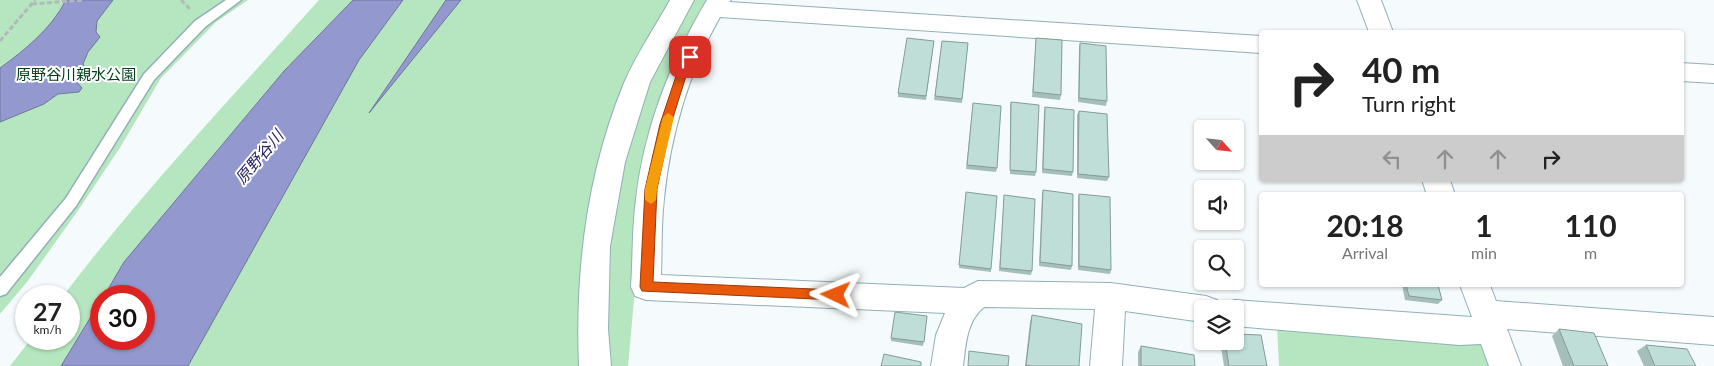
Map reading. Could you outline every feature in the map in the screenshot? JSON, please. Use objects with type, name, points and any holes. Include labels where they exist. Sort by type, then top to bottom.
[{"type":"street","points":[[595,366],[593,330],[596,246],[611,162],[637,82],[682,0]]},
{"type":"street","points":[[1369,0],[1380,30]]},
{"type":"street","points":[[968,300],[646,287],[651,189],[666,124],[682,73],[716,4],[1259,46]]},
{"type":"street","points":[[1684,72],[1714,74]]},
{"type":"street","points":[[1476,287],[1505,366]]},
{"type":"street","points":[[946,366],[954,323],[968,300],[978,294],[1110,296],[1194,307]]},
{"type":"street","points":[[1106,366],[1110,296]]},
{"type":"street","points":[[1244,314],[1458,331],[1489,322],[1714,331]]},
{"type":"lane","points":[[0,289],[71,202],[149,77],[200,24],[235,0]]},
{"type":"path","points":[[0,41],[35,0]]},
{"type":"path","points":[[32,4],[82,0]]},
{"type":"green space","name":"原野谷川親水公園","points":[[0,0],[248,0],[216,22],[161,78],[121,146],[77,212],[24,285],[15,285],[15,296],[0,314]]},
{"type":"green space","points":[[319,0],[710,0],[645,179],[628,366],[10,366],[22,350],[80,350],[80,285],[71,285],[156,182]]},
{"type":"green space","points":[[1277,327],[1484,345],[1490,366],[1279,366]]},
{"type":"water","points":[[66,0],[113,0],[97,21],[96,32],[100,37],[88,52],[83,64],[93,71],[90,78],[80,79],[77,82],[82,88],[79,92],[58,94],[44,104],[0,122],[0,68],[28,46],[45,29]]},
{"type":"water","name":"原野谷川","points":[[353,0],[403,0],[359,60],[188,366],[61,366],[71,350],[80,350],[80,335],[90,318],[90,350],[155,350],[155,285],[110,285],[124,262],[284,71]]},
{"type":"water","points":[[446,0],[461,0],[369,113]]},
{"type":"building","points":[[907,38],[934,41],[926,96],[898,93]]},
{"type":"building","points":[[1036,38],[1062,40],[1061,95],[1033,92]]},
{"type":"building","points":[[942,41],[968,43],[962,99],[935,96]]},
{"type":"building","points":[[1080,43],[1106,46],[1107,101],[1079,98]]},
{"type":"building","points":[[1011,102],[1039,105],[1036,172],[1010,170]]},
{"type":"building","points":[[973,103],[1001,106],[997,168],[967,165]]},
{"type":"building","points":[[1045,107],[1074,110],[1073,172],[1043,169]]},
{"type":"building","points":[[1079,111],[1107,114],[1109,177],[1078,174]]},
{"type":"building","points":[[1043,190],[1073,194],[1072,266],[1040,262]]},
{"type":"building","points":[[966,192],[997,196],[991,269],[959,265]]},
{"type":"building","points":[[1079,194],[1110,197],[1111,270],[1079,266]]},
{"type":"building","points":[[1004,195],[1035,199],[1032,271],[1000,268]]},
{"type":"building","points":[[1407,287],[1439,287],[1442,300],[1409,296]]},
{"type":"building","points":[[895,312],[927,316],[924,342],[891,338]]},
{"type":"building","points":[[1032,315],[1082,324],[1079,366],[1026,365]]},
{"type":"building","points":[[1559,329],[1594,333],[1608,366],[1574,366]]},
{"type":"building","points":[[1244,334],[1261,335],[1267,366],[1229,366],[1226,350],[1244,350]]},
{"type":"building","points":[[1646,345],[1687,349],[1696,366],[1655,366]]},
{"type":"building","points":[[1141,346],[1194,355],[1195,366],[1141,366]]},
{"type":"building","points":[[969,351],[1009,356],[1008,366],[968,366]]},
{"type":"building","points":[[884,354],[921,362],[921,366],[881,366]]},
{"type":"slow traffic","points":[[651,200],[651,189],[668,117]]},
{"type":"route","points":[[690,57],[682,73],[666,124],[651,189],[646,287],[836,295]]}]
